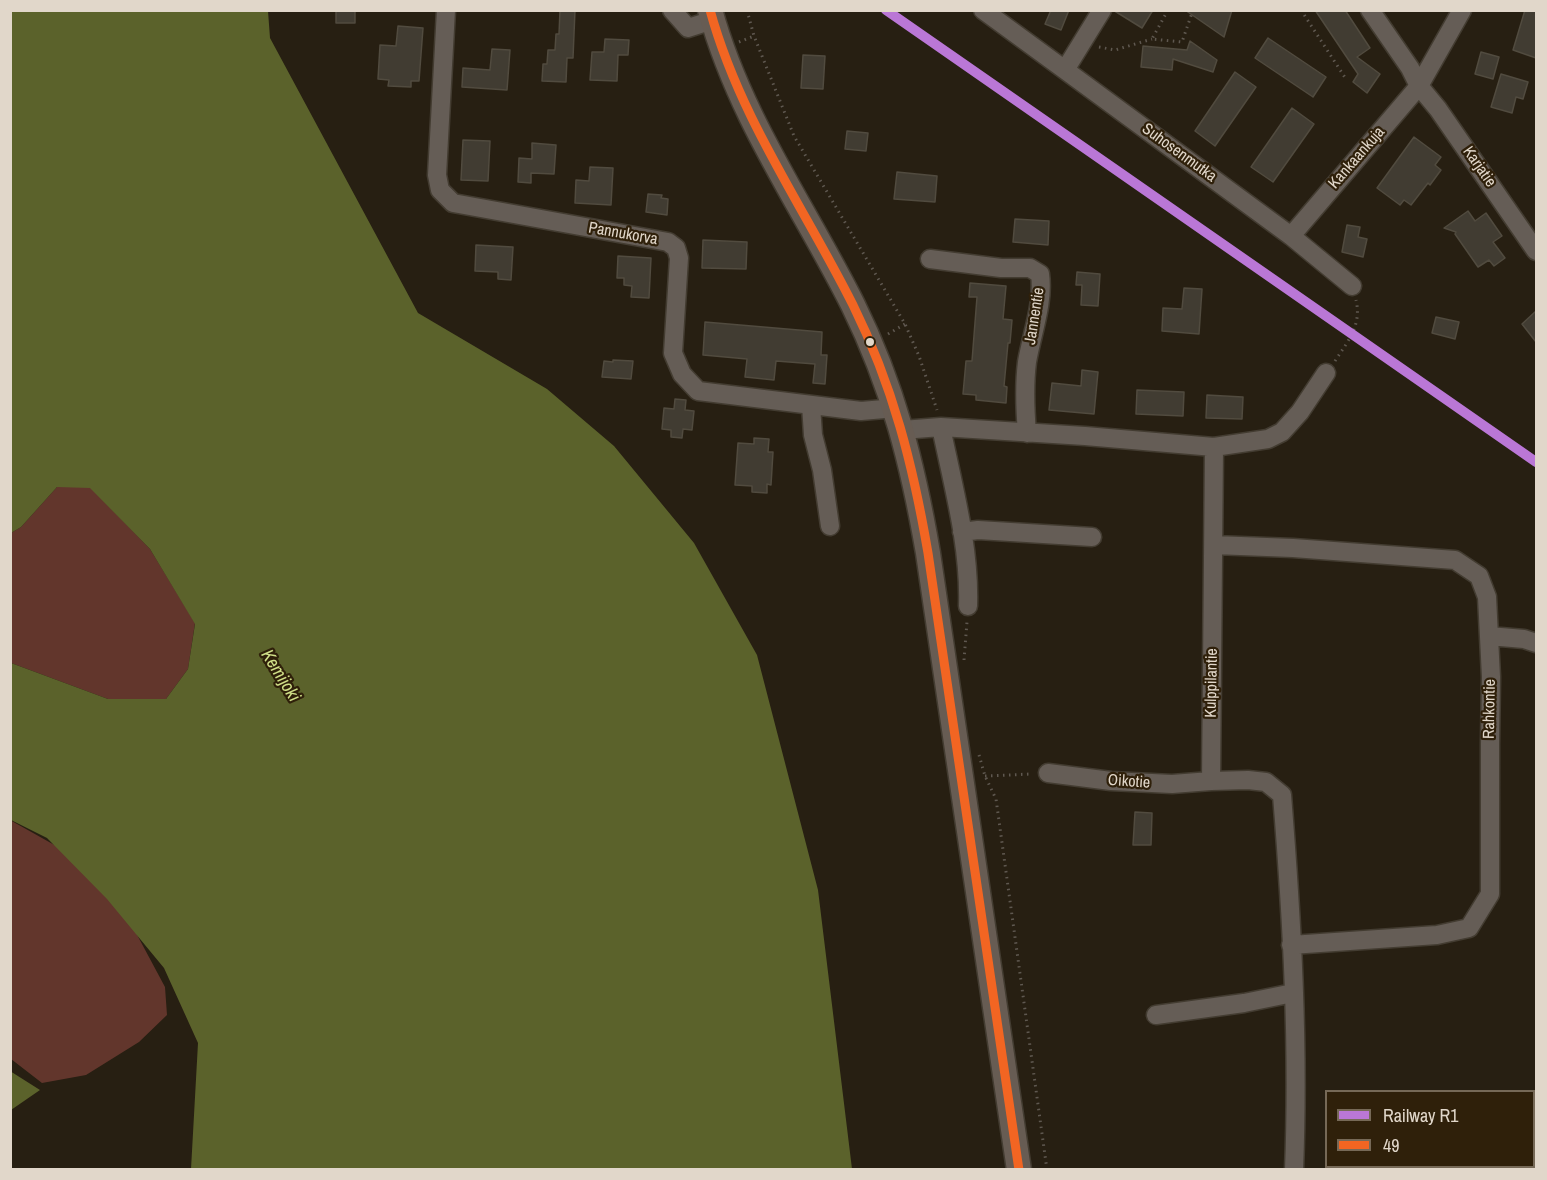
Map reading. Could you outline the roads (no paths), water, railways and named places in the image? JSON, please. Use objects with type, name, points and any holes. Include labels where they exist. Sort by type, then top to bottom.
[{"type":"main road","points":[[711,15],[742,96],[767,151],[852,304],[881,366],[899,419],[916,489],[928,553],[1019,1170]]},
{"type":"street","name":"Pannukorva","points":[[446,10],[437,175],[440,190],[453,202],[668,242],[676,248],[679,258],[673,353],[682,374],[699,391],[861,411],[899,419]]},
{"type":"street","points":[[672,10],[688,28],[711,15]]},
{"type":"street","name":"Suhosenmutka","points":[[983,10],[1291,236]]},
{"type":"street","points":[[1065,70],[1102,10]]},
{"type":"street","points":[[1370,10],[1410,68],[1419,86]]},
{"type":"street","name":"Kankaankuja","points":[[1291,236],[1419,86],[1462,10]]},
{"type":"street","name":"Karjatie","points":[[1419,86],[1438,109],[1536,251]]},
{"type":"street","points":[[1291,236],[1352,286]]},
{"type":"street","name":"Jannentie","points":[[930,259],[1001,268],[1030,268],[1040,274],[1042,288],[1027,363],[1024,400],[1027,433]]},
{"type":"street","points":[[899,419],[941,427],[1214,447],[1268,439],[1282,432],[1300,412],[1326,373]]},
{"type":"street","points":[[811,405],[813,435],[822,470],[830,526]]},
{"type":"street","points":[[941,427],[969,575],[968,606]]},
{"type":"street","name":"Kulppilantie","points":[[1211,781],[1214,447]]},
{"type":"street","points":[[962,532],[978,530],[1092,537]]},
{"type":"street","name":"Rahkontie","points":[[1214,544],[1455,560],[1479,576],[1487,597],[1491,677],[1490,894],[1485,903],[1469,928],[1448,932],[1291,945]]},
{"type":"street","points":[[1489,636],[1524,639],[1536,643]]},
{"type":"street","name":"Oikotie","points":[[1048,773],[1111,781],[1172,784],[1211,781]]},
{"type":"street","points":[[1211,781],[1266,782],[1282,795],[1297,1103],[1294,1170]]},
{"type":"street","points":[[1156,1015],[1244,1003],[1293,993]]},
{"type":"water","name":"Kemijoki","points":[[11,10],[268,11],[270,38],[418,313],[547,389],[614,446],[694,543],[757,655],[818,890],[852,1169],[191,1169],[198,1043],[164,968],[107,899],[47,838],[11,820],[11,663],[108,699],[166,699],[188,669],[195,624],[150,549],[90,488],[57,487],[21,527],[11,533]]},
{"type":"water","points":[[10,1071],[40,1090],[11,1110],[10,1110]]},
{"type":"rail line","name":"R1","points":[[886,10],[1536,462]]}]
